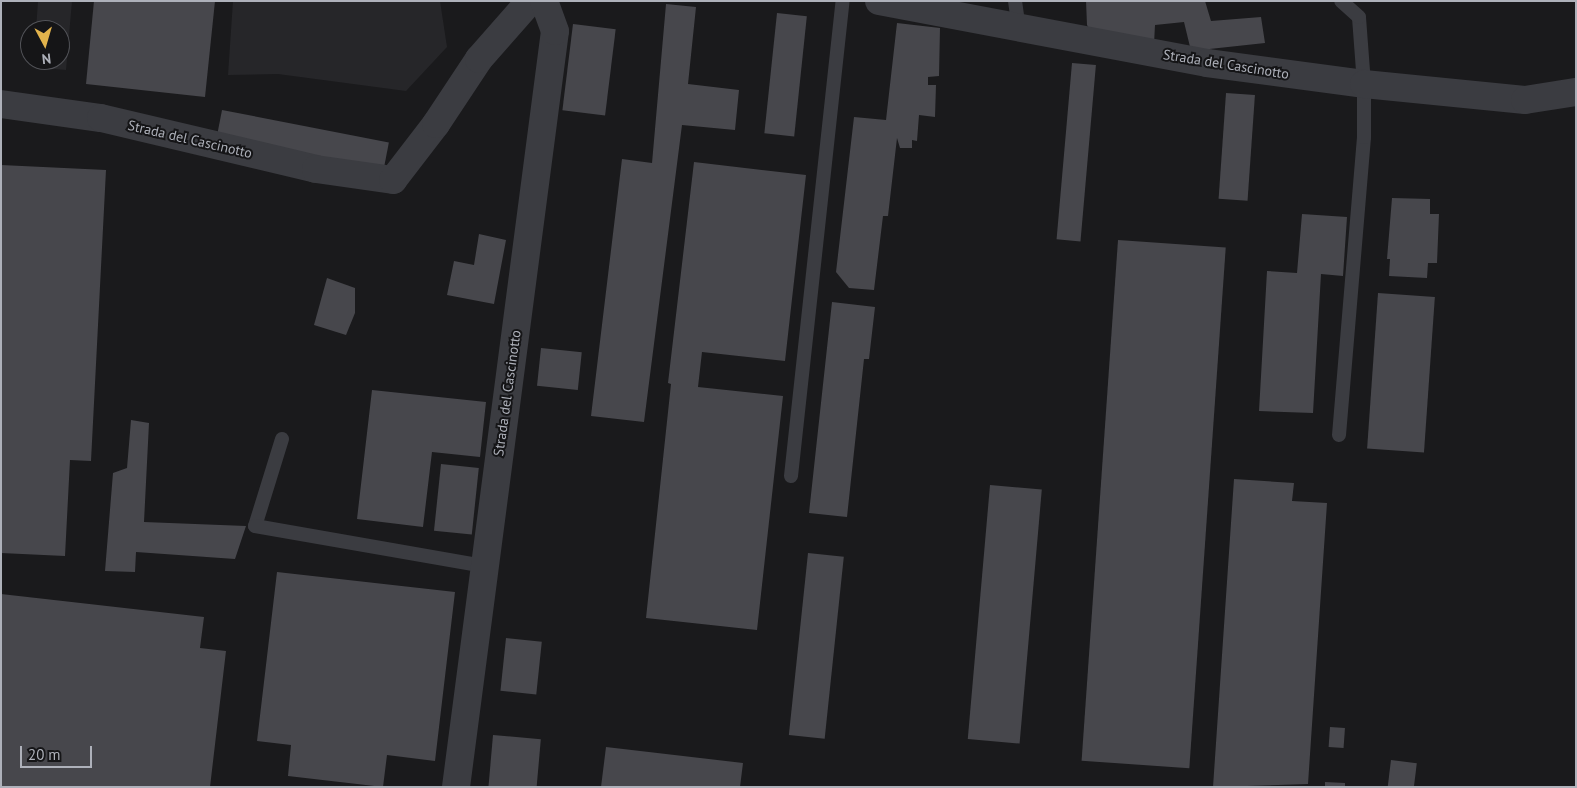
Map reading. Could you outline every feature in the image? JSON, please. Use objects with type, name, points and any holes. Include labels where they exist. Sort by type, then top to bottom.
[{"type":"street","name":"Strada del Cascinotto","points":[[1,104],[100,118],[316,169],[393,180],[436,124],[479,59],[530,1]]},
{"type":"street","name":"Strada del Cascinotto","points":[[456,787],[555,31],[544,1]]},
{"type":"street","name":"Strada del Cascinotto","points":[[880,1],[917,4],[1019,29],[1206,63],[1364,84],[1525,100],[1576,92]]},
{"type":"lane","points":[[791,476],[843,1]]},
{"type":"lane","points":[[1014,1],[1019,29]]},
{"type":"lane","points":[[1339,436],[1364,137],[1364,84],[1359,17],[1341,1]]},
{"type":"lane","points":[[282,439],[255,526],[485,566]]},
{"type":"shaded area","points":[[38,1],[72,1],[70,24],[70,20],[37,20]]},
{"type":"shaded area","points":[[233,1],[440,1],[447,47],[406,91],[278,74],[228,75]]},
{"type":"building","points":[[94,1],[215,1],[205,97],[86,84]]},
{"type":"building","points":[[1086,1],[1205,1],[1211,21],[1261,17],[1265,43],[1191,51],[1184,22],[1155,25],[1154,44],[1091,32],[1087,25]]},
{"type":"building","points":[[666,4],[696,7],[688,84],[739,90],[735,130],[682,125],[644,422],[591,416],[622,159],[652,163]]},
{"type":"building","points":[[777,13],[807,16],[794,136],[764,133]]},
{"type":"building","points":[[897,23],[940,28],[939,76],[928,77],[928,85],[936,85],[935,117],[919,115],[917,141],[912,140],[912,148],[900,148],[897,138],[888,216],[883,216],[874,290],[849,288],[836,272],[854,117],[886,120]]},
{"type":"building","points":[[573,24],[616,29],[605,116],[562,110]]},
{"type":"building","points":[[1072,63],[1096,65],[1080,241],[1057,239]]},
{"type":"building","points":[[1226,93],[1255,95],[1248,201],[1219,199]]},
{"type":"building","points":[[222,110],[389,142],[383,172],[216,139]]},
{"type":"building","points":[[694,162],[806,175],[785,361],[702,352],[698,387],[783,396],[757,630],[646,618],[671,384],[668,383]]},
{"type":"building","points":[[1,165],[106,170],[91,461],[70,460],[65,556],[1,553]]},
{"type":"building","points":[[1392,198],[1430,199],[1430,214],[1439,214],[1437,263],[1428,263],[1427,278],[1389,276],[1390,259],[1387,259]]},
{"type":"building","points":[[1302,214],[1347,217],[1343,276],[1321,274],[1313,413],[1259,411],[1267,271],[1297,273]]},
{"type":"building","points":[[479,234],[506,240],[494,304],[447,295],[454,261],[474,265]]},
{"type":"building","points":[[1118,240],[1226,248],[1189,768],[1082,761]]},
{"type":"building","points":[[327,278],[355,288],[355,313],[346,335],[314,325]]},
{"type":"building","points":[[1378,293],[1435,297],[1424,453],[1367,449]]},
{"type":"building","points":[[832,302],[875,307],[869,359],[864,359],[847,517],[809,513]]},
{"type":"building","points":[[541,348],[582,352],[578,390],[537,386]]},
{"type":"building","points":[[372,390],[486,402],[480,457],[432,452],[423,527],[357,519]]},
{"type":"building","points":[[131,420],[149,423],[144,522],[246,526],[235,559],[136,552],[135,572],[105,571],[113,473],[127,468]]},
{"type":"building","points":[[441,464],[479,468],[472,535],[434,531]]},
{"type":"building","points":[[1234,479],[1294,483],[1292,501],[1327,503],[1308,784],[1213,787]]},
{"type":"building","points":[[990,485],[1042,490],[1020,744],[968,739]]},
{"type":"building","points":[[808,553],[844,557],[825,739],[789,735]]},
{"type":"building","points":[[277,572],[455,592],[435,761],[387,755],[383,787],[288,776],[291,745],[257,741]]},
{"type":"building","points":[[1,594],[204,617],[200,648],[226,651],[210,787],[1,787]]},
{"type":"building","points":[[506,638],[542,642],[536,694],[500,691]]},
{"type":"building","points":[[1330,727],[1345,728],[1344,748],[1329,747]]},
{"type":"building","points":[[493,735],[541,739],[537,787],[488,787]]},
{"type":"building","points":[[606,747],[743,763],[740,787],[601,787]]},
{"type":"building","points":[[1391,760],[1417,763],[1414,787],[1388,787]]},
{"type":"building","points":[[1325,782],[1345,783],[1345,787],[1325,787]]}]
